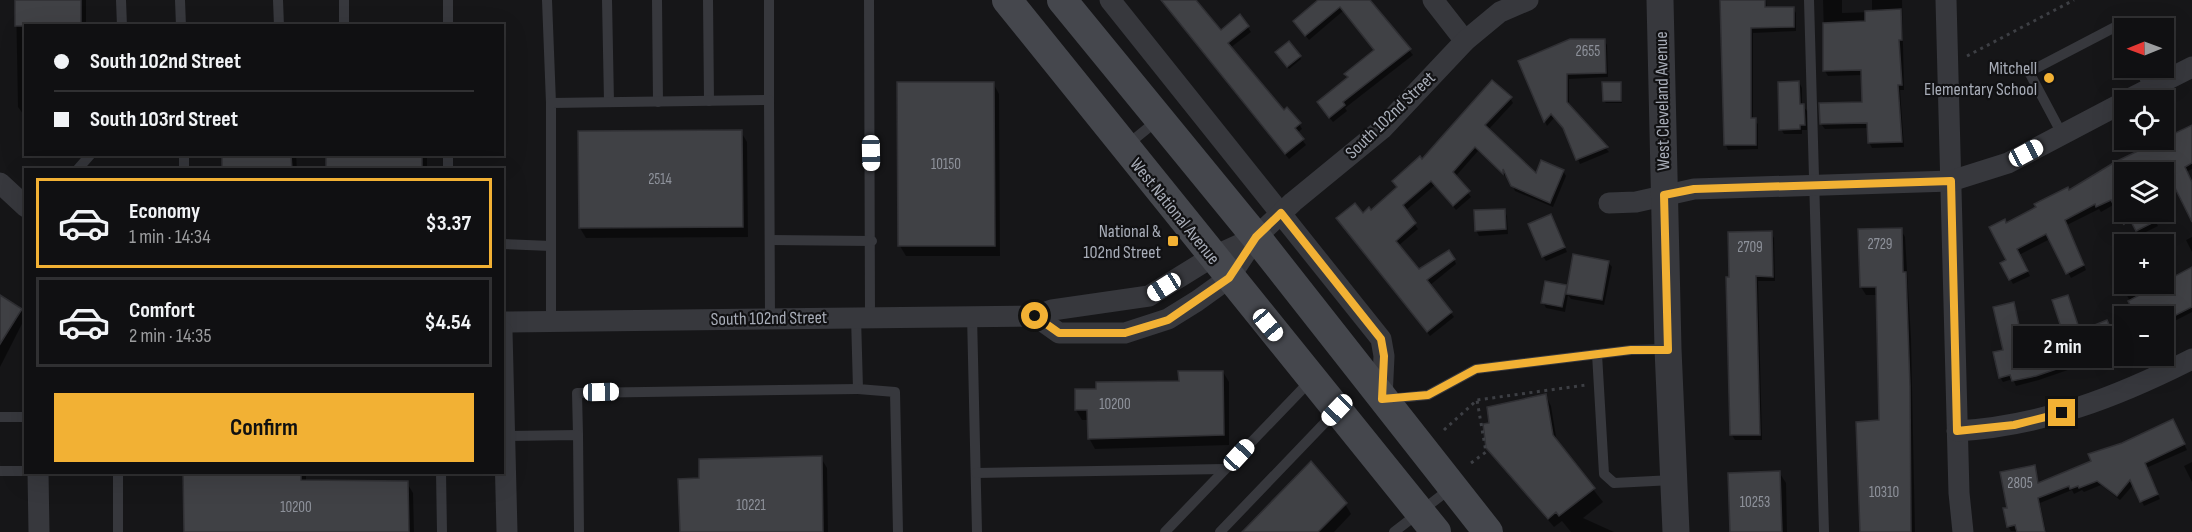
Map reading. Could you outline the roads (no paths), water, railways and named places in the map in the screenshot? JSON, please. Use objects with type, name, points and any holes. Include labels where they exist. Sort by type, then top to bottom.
[{"type":"main road","name":"West National Avenue","points":[[1007,0],[1220,267],[1428,522]]},
{"type":"main road","points":[[1062,0],[1256,237],[1451,488],[1488,532]]},
{"type":"street","points":[[1110,0],[1381,339],[1384,356],[1382,399]]},
{"type":"street","points":[[1433,0],[1465,41]]},
{"type":"street","name":"West Cleveland Avenue","points":[[1660,0],[1674,530]]},
{"type":"street","points":[[1946,0],[1957,431],[1963,532]]},
{"type":"street","name":"South 102nd Street","points":[[1035,316],[1059,333],[1125,333],[1168,320],[1220,267],[1382,129],[1465,41],[1500,12],[1522,1]]},
{"type":"street","points":[[2150,89],[2192,67]]},
{"type":"street","points":[[1609,203],[1636,202],[1694,189],[1951,181],[2008,163],[2114,107]]},
{"type":"street","points":[[0,183],[24,205]]},
{"type":"street","name":"South 102nd Street","points":[[504,322],[1035,316],[1052,310],[1149,296],[1220,267]]},
{"type":"street","points":[[1957,431],[2014,425],[2062,413],[2122,393],[2192,359]]},
{"type":"street","points":[[504,435],[507,532]]},
{"type":"street","points":[[38,474],[39,532]]},
{"type":"lane","points":[[121,0],[122,24]]},
{"type":"lane","points":[[180,0],[183,24]]},
{"type":"lane","points":[[278,0],[279,24]]},
{"type":"lane","points":[[344,0],[344,24]]},
{"type":"lane","points":[[448,0],[448,24]]},
{"type":"lane","points":[[547,0],[551,103],[551,321]]},
{"type":"lane","points":[[607,0],[609,102]]},
{"type":"lane","points":[[657,0],[658,102]]},
{"type":"lane","points":[[708,0],[709,101]]},
{"type":"lane","points":[[769,0],[770,318]]},
{"type":"lane","points":[[858,389],[863,317],[872,241],[869,0]]},
{"type":"lane","points":[[1809,0],[1824,532]]},
{"type":"lane","points":[[2062,134],[2029,72],[2114,29]]},
{"type":"lane","points":[[2144,78],[2150,89]]},
{"type":"lane","points":[[551,103],[769,100]]},
{"type":"lane","points":[[1124,147],[1159,118]]},
{"type":"lane","points":[[78,168],[89,156]]},
{"type":"lane","points":[[770,240],[872,241]]},
{"type":"lane","points":[[504,244],[551,246]]},
{"type":"lane","points":[[972,315],[977,532]]},
{"type":"lane","points":[[1382,399],[1428,395],[1476,369],[1598,354],[1668,350]]},
{"type":"lane","points":[[1598,354],[1604,474],[1614,483],[1672,480]]},
{"type":"lane","points":[[1165,532],[1312,379]]},
{"type":"lane","points":[[579,532],[577,393],[858,389],[895,392],[898,532]]},
{"type":"lane","points":[[1221,532],[1337,410]]},
{"type":"lane","points":[[0,417],[24,417]]},
{"type":"lane","points":[[504,435],[578,435]]},
{"type":"lane","points":[[976,473],[1226,469]]},
{"type":"lane","points":[[0,471],[24,471]]},
{"type":"lane","points":[[118,474],[118,532]]},
{"type":"lane","points":[[441,474],[442,532]]},
{"type":"lane","points":[[1394,532],[1428,522],[1451,488]]},
{"type":"place","name":"Mitchell Elementary School","points":[[2049,78]]},
{"type":"place","name":"National & 102nd Street","points":[[1173,241]]}]
